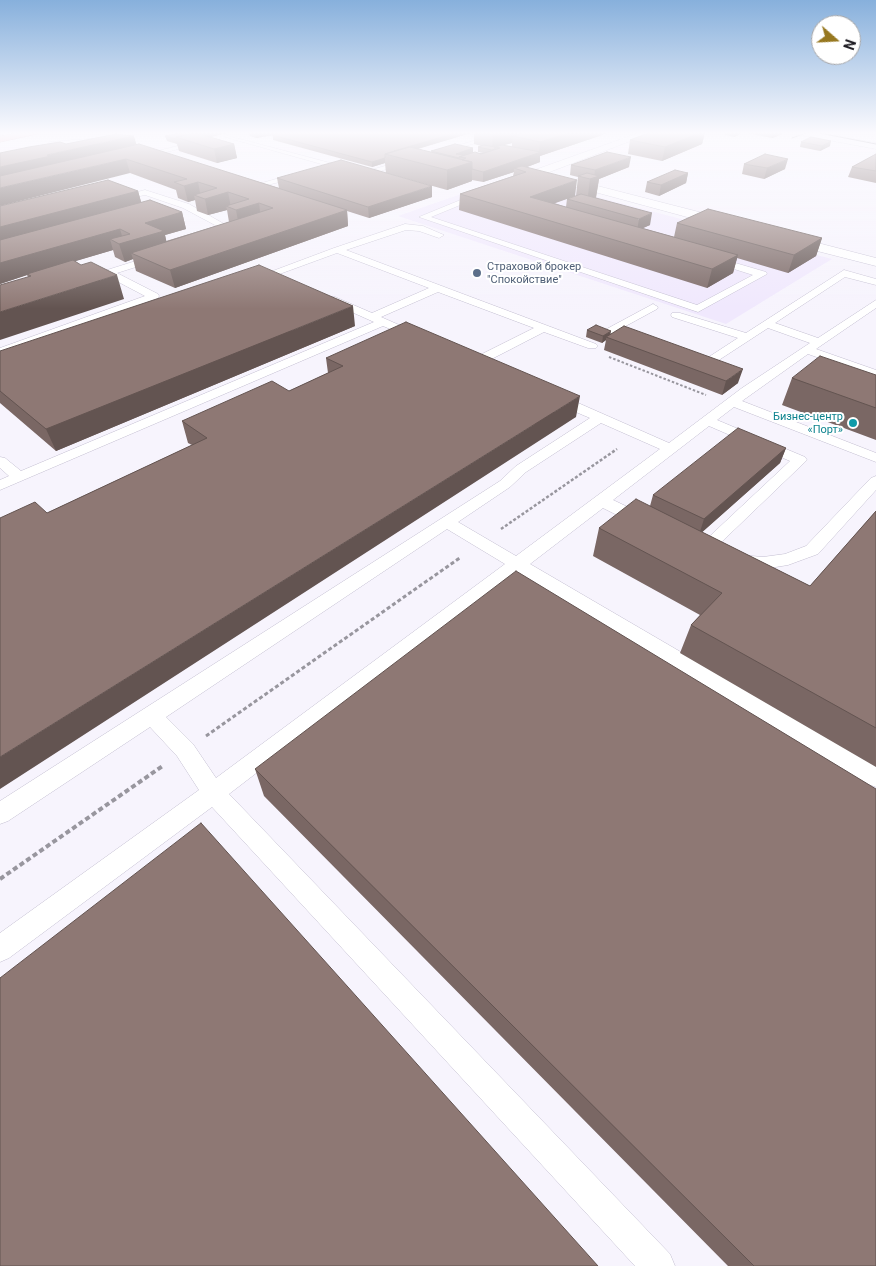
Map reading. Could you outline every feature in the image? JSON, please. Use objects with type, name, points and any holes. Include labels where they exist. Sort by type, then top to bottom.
[{"type":"street","points":[[593,191],[744,228]]},
{"type":"street","points":[[772,235],[876,262]]},
{"type":"lane","points":[[108,201],[145,192],[186,206],[236,233],[217,239]]},
{"type":"lane","points":[[488,192],[423,217],[698,309],[762,274],[707,258]]},
{"type":"lane","points":[[245,283],[405,227],[420,228],[448,238]]},
{"type":"lane","points":[[337,250],[592,346]]},
{"type":"lane","points":[[72,280],[108,273],[172,253]]},
{"type":"lane","points":[[0,352],[154,296],[108,273]]},
{"type":"lane","points":[[273,273],[291,281]]},
{"type":"lane","points":[[702,366],[844,273],[876,282]]},
{"type":"lane","points":[[0,485],[378,319],[438,288]]},
{"type":"lane","points":[[318,293],[433,344]]},
{"type":"lane","points":[[635,301],[747,337]]},
{"type":"lane","points":[[0,949],[213,792],[731,403],[876,303]]},
{"type":"lane","points":[[607,332],[653,307]]},
{"type":"lane","points":[[766,324],[876,374]]},
{"type":"lane","points":[[493,370],[471,361],[542,328]]},
{"type":"lane","points":[[547,394],[671,449]]},
{"type":"lane","points":[[731,403],[876,458]]},
{"type":"lane","points":[[0,814],[505,484],[521,469],[600,418]]},
{"type":"lane","points":[[708,421],[800,460],[716,554]]},
{"type":"lane","points":[[0,461],[19,476]]},
{"type":"lane","points":[[686,542],[716,554],[763,563],[788,560],[812,550],[876,481]]},
{"type":"lane","points":[[602,501],[653,526]]},
{"type":"lane","points":[[447,522],[876,777]]},
{"type":"lane","points":[[151,715],[185,750],[213,792],[658,1266]]},
{"type":"path","points":[[592,346],[592,350],[731,403]]},
{"type":"path","points":[[0,879],[638,434]]},
{"type":"shaded area","points":[[469,191],[576,191],[832,259],[726,324],[398,216]]},
{"type":"building","points":[[62,191],[138,191],[0,227],[0,206]]},
{"type":"building","points":[[207,191],[287,191],[347,210],[170,270],[131,253],[273,208],[259,203],[236,210],[226,206],[249,199],[228,192],[205,199],[194,195]]},
{"type":"building","points":[[318,191],[417,191],[368,207]]},
{"type":"building","points":[[469,191],[546,191],[530,197],[738,255],[712,269],[460,194]]},
{"type":"building","points":[[581,194],[652,213],[639,219],[567,199]]},
{"type":"building","points":[[150,200],[182,212],[145,223],[164,231],[119,244],[110,239],[130,234],[120,229],[0,263],[0,240]]},
{"type":"building","points":[[708,209],[822,238],[794,255],[677,223]]},
{"type":"building","points":[[73,260],[81,265],[91,262],[117,275],[0,312],[0,285],[31,276],[27,274]]},
{"type":"building","points":[[259,265],[353,306],[46,429],[0,391],[0,351]]},
{"type":"building","points":[[406,322],[580,396],[0,757],[0,518],[35,502],[47,513],[207,438],[182,421],[272,381],[289,391],[343,366],[326,358]]},
{"type":"building","points":[[596,325],[611,331],[603,336],[587,330]]},
{"type":"building","points":[[624,326],[743,369],[726,381],[606,337]]},
{"type":"building","points":[[820,356],[876,375],[876,408],[792,378]]},
{"type":"building","points":[[738,428],[786,448],[704,519],[653,495]]},
{"type":"building","points":[[636,499],[810,586],[876,511],[876,728],[691,625],[722,593],[599,528]]},
{"type":"building","points":[[516,571],[876,789],[876,1266],[754,1266],[255,769]]},
{"type":"building","points":[[201,823],[598,1266],[0,1266],[0,978]]},
{"type":"place","name":"Страховой брокер \"Спокойствие\"","points":[[477,273]]},
{"type":"place","name":"Бизнес-центр «Порт»","points":[[853,423]]}]
